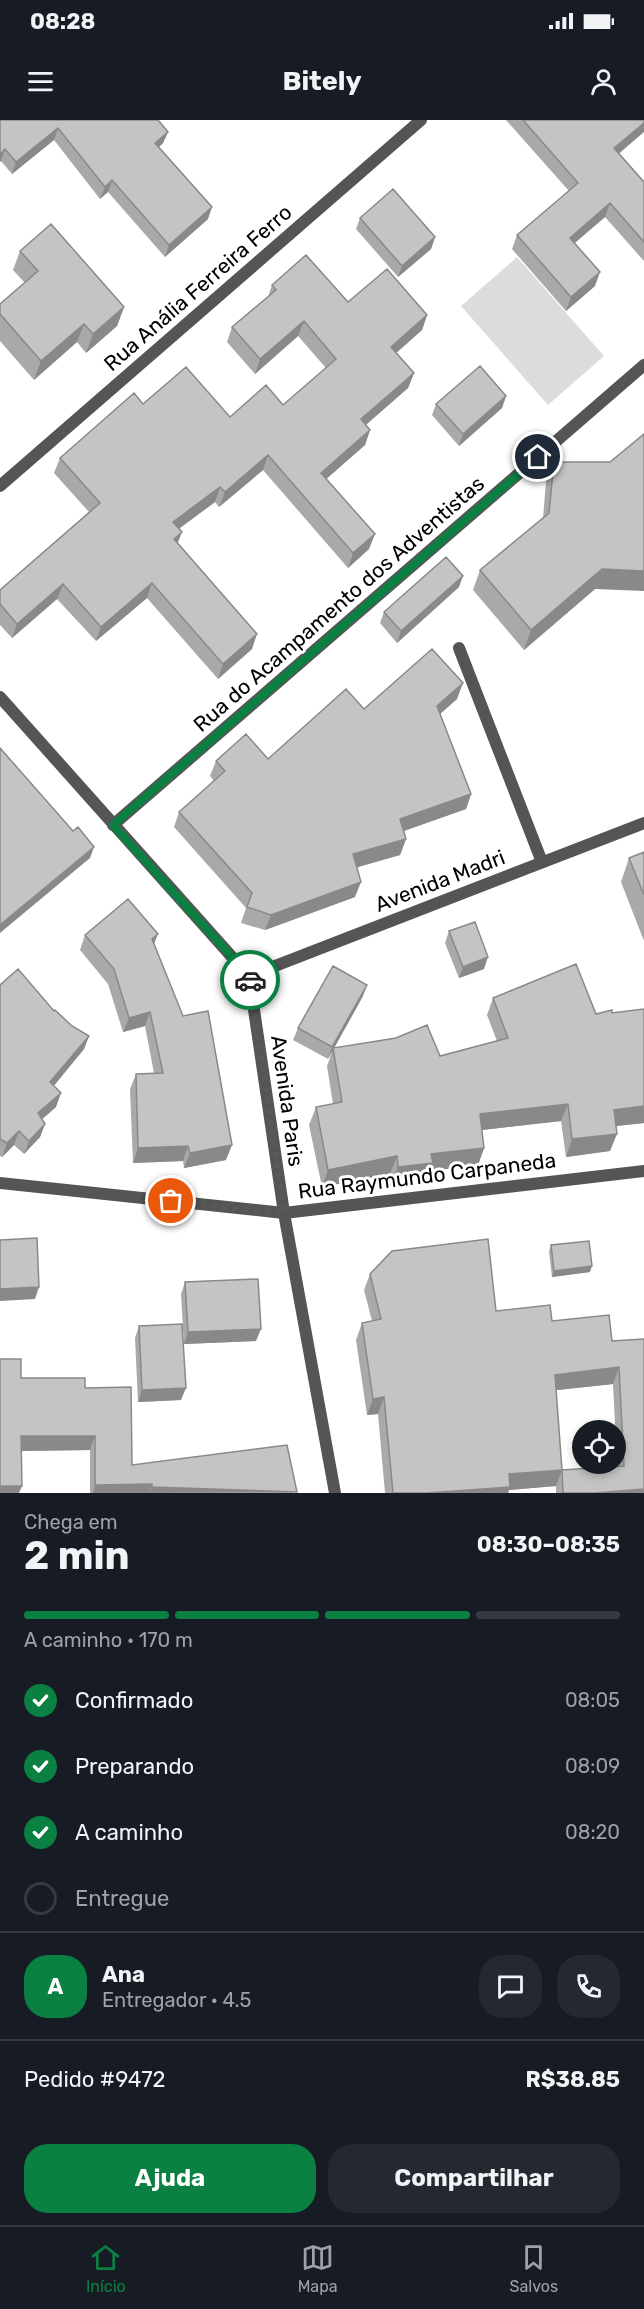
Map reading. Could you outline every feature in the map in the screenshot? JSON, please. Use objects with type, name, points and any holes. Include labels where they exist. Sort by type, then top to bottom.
[{"type":"street","name":"Rua Anália Ferreira Ferro","points":[[0,486],[421,120]]},
{"type":"street","name":"Rua do Acampamento dos Adventistas","points":[[113,825],[644,365]]},
{"type":"street","points":[[459,648],[542,862]]},
{"type":"street","points":[[0,697],[249,976]]},
{"type":"street","name":"Avenida Madri","points":[[249,976],[644,823]]},
{"type":"street","name":"Avenida Paris","points":[[249,976],[284,1213],[335,1493]]},
{"type":"street","name":"Rua Raymundo Carpaneda","points":[[0,1183],[284,1213],[644,1171]]},
{"type":"shaded area","points":[[517,257],[604,356],[548,405],[461,306]]},
{"type":"building","points":[[0,120],[158,120],[168,132],[155,143],[212,207],[169,245],[112,180],[105,187],[58,128],[16,162],[5,149],[0,154]]},
{"type":"building","points":[[523,120],[644,120],[644,123],[614,148],[644,182],[644,242],[610,203],[570,238],[600,272],[571,297],[517,235],[578,183]]},
{"type":"building","points":[[393,189],[435,237],[402,266],[360,218]]},
{"type":"building","points":[[51,224],[124,307],[93,334],[84,324],[41,361],[0,314],[0,304],[38,271],[20,251]]},
{"type":"building","points":[[306,255],[348,302],[387,269],[427,315],[391,347],[414,373],[361,419],[370,430],[321,473],[375,534],[353,553],[268,455],[225,492],[220,487],[173,522],[182,532],[174,539],[257,634],[223,664],[152,583],[101,627],[63,584],[17,624],[0,604],[0,590],[100,503],[60,458],[134,393],[143,404],[186,367],[230,417],[266,385],[283,405],[336,359],[304,321],[260,359],[232,327],[276,290],[272,285]]},
{"type":"building","points":[[480,366],[506,396],[463,434],[436,404]]},
{"type":"building","points":[[644,434],[644,571],[602,569],[531,630],[480,570],[549,513],[554,462],[610,462]]},
{"type":"building","points":[[446,557],[463,576],[401,631],[384,612]]},
{"type":"building","points":[[432,649],[463,683],[437,706],[471,794],[400,819],[406,839],[353,854],[361,882],[271,915],[247,907],[252,893],[179,812],[225,771],[216,761],[246,734],[268,759],[346,689],[364,709]]},
{"type":"building","points":[[0,748],[73,831],[78,827],[94,847],[0,925]]},
{"type":"building","points":[[644,852],[644,895],[629,858]]},
{"type":"building","points":[[128,899],[158,934],[152,939],[183,1016],[208,1011],[232,1145],[190,1153],[188,1146],[138,1148],[136,1074],[163,1073],[150,1012],[129,1018],[114,969],[85,935]]},
{"type":"building","points":[[475,922],[488,957],[463,967],[449,931]]},
{"type":"building","points":[[576,964],[596,1014],[612,1010],[612,1013],[644,1009],[644,1106],[614,1110],[617,1134],[572,1139],[568,1104],[480,1114],[484,1148],[431,1154],[433,1163],[398,1167],[397,1156],[328,1170],[316,1107],[342,1102],[333,1048],[396,1038],[427,1025],[440,1056],[508,1038],[493,998]]},
{"type":"building","points":[[333,966],[367,985],[332,1047],[298,1028]]},
{"type":"building","points":[[18,969],[54,1011],[89,1036],[50,1082],[61,1093],[38,1113],[45,1124],[29,1141],[19,1131],[7,1143],[0,1139],[0,985]]},
{"type":"building","points":[[37,1238],[39,1287],[0,1289],[0,1240]]},
{"type":"building","points":[[488,1239],[496,1311],[550,1305],[552,1321],[609,1315],[612,1341],[644,1339],[644,1489],[563,1493],[562,1470],[509,1474],[510,1487],[393,1493],[384,1397],[373,1399],[362,1323],[381,1319],[370,1274],[392,1251]]},
{"type":"building","points":[[589,1241],[592,1266],[554,1271],[551,1245]]},
{"type":"building","points":[[258,1279],[261,1329],[188,1332],[185,1282]]},
{"type":"building","points":[[182,1324],[186,1388],[142,1390],[139,1326]]},
{"type":"building","points":[[0,1359],[21,1359],[21,1378],[85,1378],[85,1388],[131,1387],[132,1465],[287,1445],[297,1492],[152,1487],[152,1484],[95,1485],[95,1436],[21,1436],[22,1486],[0,1486]]},
{"type":"way so far","points":[[171,1201],[284,1213],[250,980]]},
{"type":"route","points":[[250,980],[249,976],[113,825],[538,457]]}]
